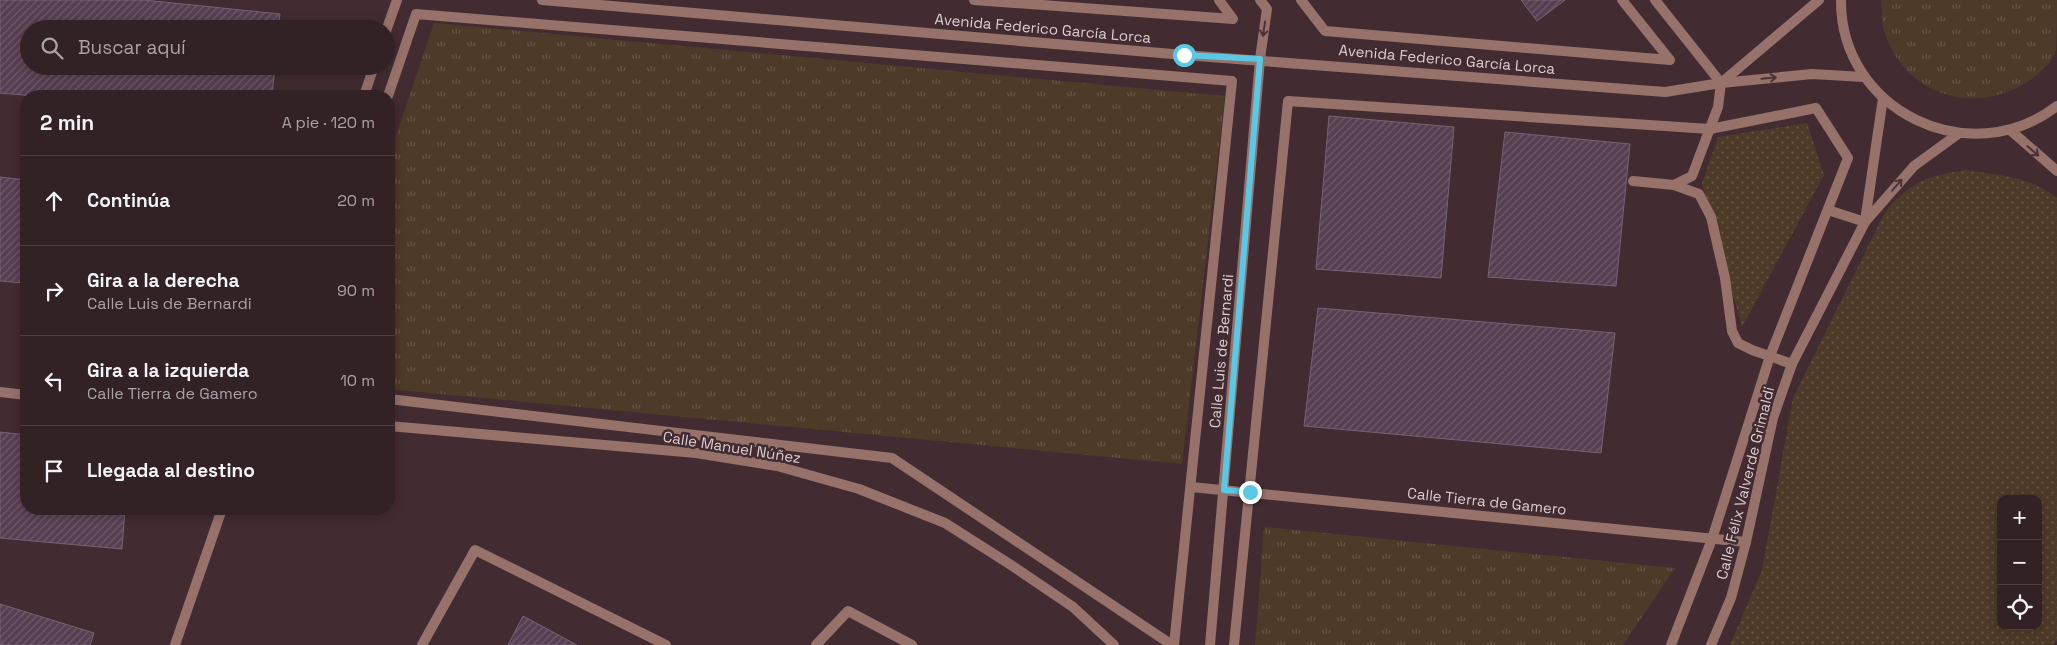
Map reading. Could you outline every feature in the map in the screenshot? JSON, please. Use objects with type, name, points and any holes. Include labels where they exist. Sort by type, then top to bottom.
[{"type":"street","points":[[390,20],[397,0]]},
{"type":"street","name":"Avenida Federico García Lorca","points":[[542,0],[1174,54],[1260,59],[1665,92],[1721,83],[1812,74],[1864,78]]},
{"type":"street","points":[[974,0],[1233,19],[1219,0]]},
{"type":"street","name":"Calle Luis de Bernardi","points":[[1210,645],[1260,59],[1267,8],[1260,0]]},
{"type":"street","points":[[1301,0],[1325,31],[1670,60],[1622,0]]},
{"type":"street","points":[[1655,0],[1721,83]]},
{"type":"street","points":[[1674,185],[1692,176],[1718,106],[1721,83],[1819,0]]},
{"type":"street","points":[[1841,0],[1841,15],[1849,47],[1864,78],[1882,98],[1918,122],[1958,134],[1985,135],[2010,130],[2042,118],[2057,106]]},
{"type":"street","points":[[390,90],[416,14],[1232,81],[1174,645],[892,458],[395,400]]},
{"type":"street","points":[[366,90],[371,75]]},
{"type":"street","name":"Calle Félix Valverde Grimaldi","points":[[1865,222],[1882,98]]},
{"type":"street","points":[[1234,645],[1288,102],[1710,129],[1816,108],[1848,158],[1770,356],[1712,539],[1671,645]]},
{"type":"street","points":[[2010,130],[2057,171]]},
{"type":"street","name":"Calle Félix Valverde Grimaldi","points":[[1711,645],[1731,598],[1746,542],[1774,418],[1792,364],[1865,222],[1914,166],[1958,134]]},
{"type":"street","points":[[1633,181],[1674,185],[1699,194],[1711,217],[1725,278],[1732,331],[1738,343],[1792,364]]},
{"type":"street","points":[[1828,210],[1865,222]]},
{"type":"street","points":[[0,392],[20,394]]},
{"type":"street","name":"Calle Manuel Núñez","points":[[395,427],[696,453],[777,466],[859,489],[953,528],[1011,564],[1074,607],[1114,645]]},
{"type":"street","name":"Calle Tierra de Gamero","points":[[1190,487],[1746,542]]},
{"type":"street","points":[[175,645],[220,515]]},
{"type":"street","points":[[422,645],[475,550],[666,645]]},
{"type":"street","points":[[816,645],[848,611],[912,645]]},
{"type":"green space","points":[[1881,0],[2057,0],[2056,50],[2047,65],[2032,79],[2001,94],[1980,98],[1959,97],[1940,92],[1922,83],[1906,69],[1893,52],[1883,27]]},
{"type":"green space","points":[[434,23],[1225,96],[1182,464],[395,390],[395,138]]},
{"type":"green space","points":[[1807,123],[1824,175],[1742,327],[1702,183],[1718,137]]},
{"type":"green space","points":[[1964,170],[2001,175],[2036,185],[2057,198],[2057,641],[2051,645],[1730,645],[1762,570],[1793,398],[1885,212],[1904,193],[1929,178]]},
{"type":"green space","points":[[1264,527],[1675,568],[1623,645],[1255,645]]},
{"type":"building","points":[[0,0],[144,0],[280,14],[279,20],[20,20],[20,75],[274,75],[273,90],[20,90],[20,95],[0,93]]},
{"type":"building","points":[[1521,0],[1565,0],[1537,21]]},
{"type":"building","points":[[1329,116],[1454,127],[1441,278],[1316,269]]},
{"type":"building","points":[[1505,132],[1630,144],[1616,286],[1488,277]]},
{"type":"building","points":[[0,177],[20,179],[20,283],[0,281]]},
{"type":"building","points":[[1318,308],[1615,333],[1601,453],[1304,426]]},
{"type":"building","points":[[0,432],[20,434],[20,515],[125,515],[122,549],[0,538]]},
{"type":"building","points":[[0,604],[94,633],[90,645],[0,645]]},
{"type":"building","points":[[523,616],[577,645],[508,645]]},
{"type":"route","points":[[1184,55],[1260,59],[1224,490],[1250,492]]}]
